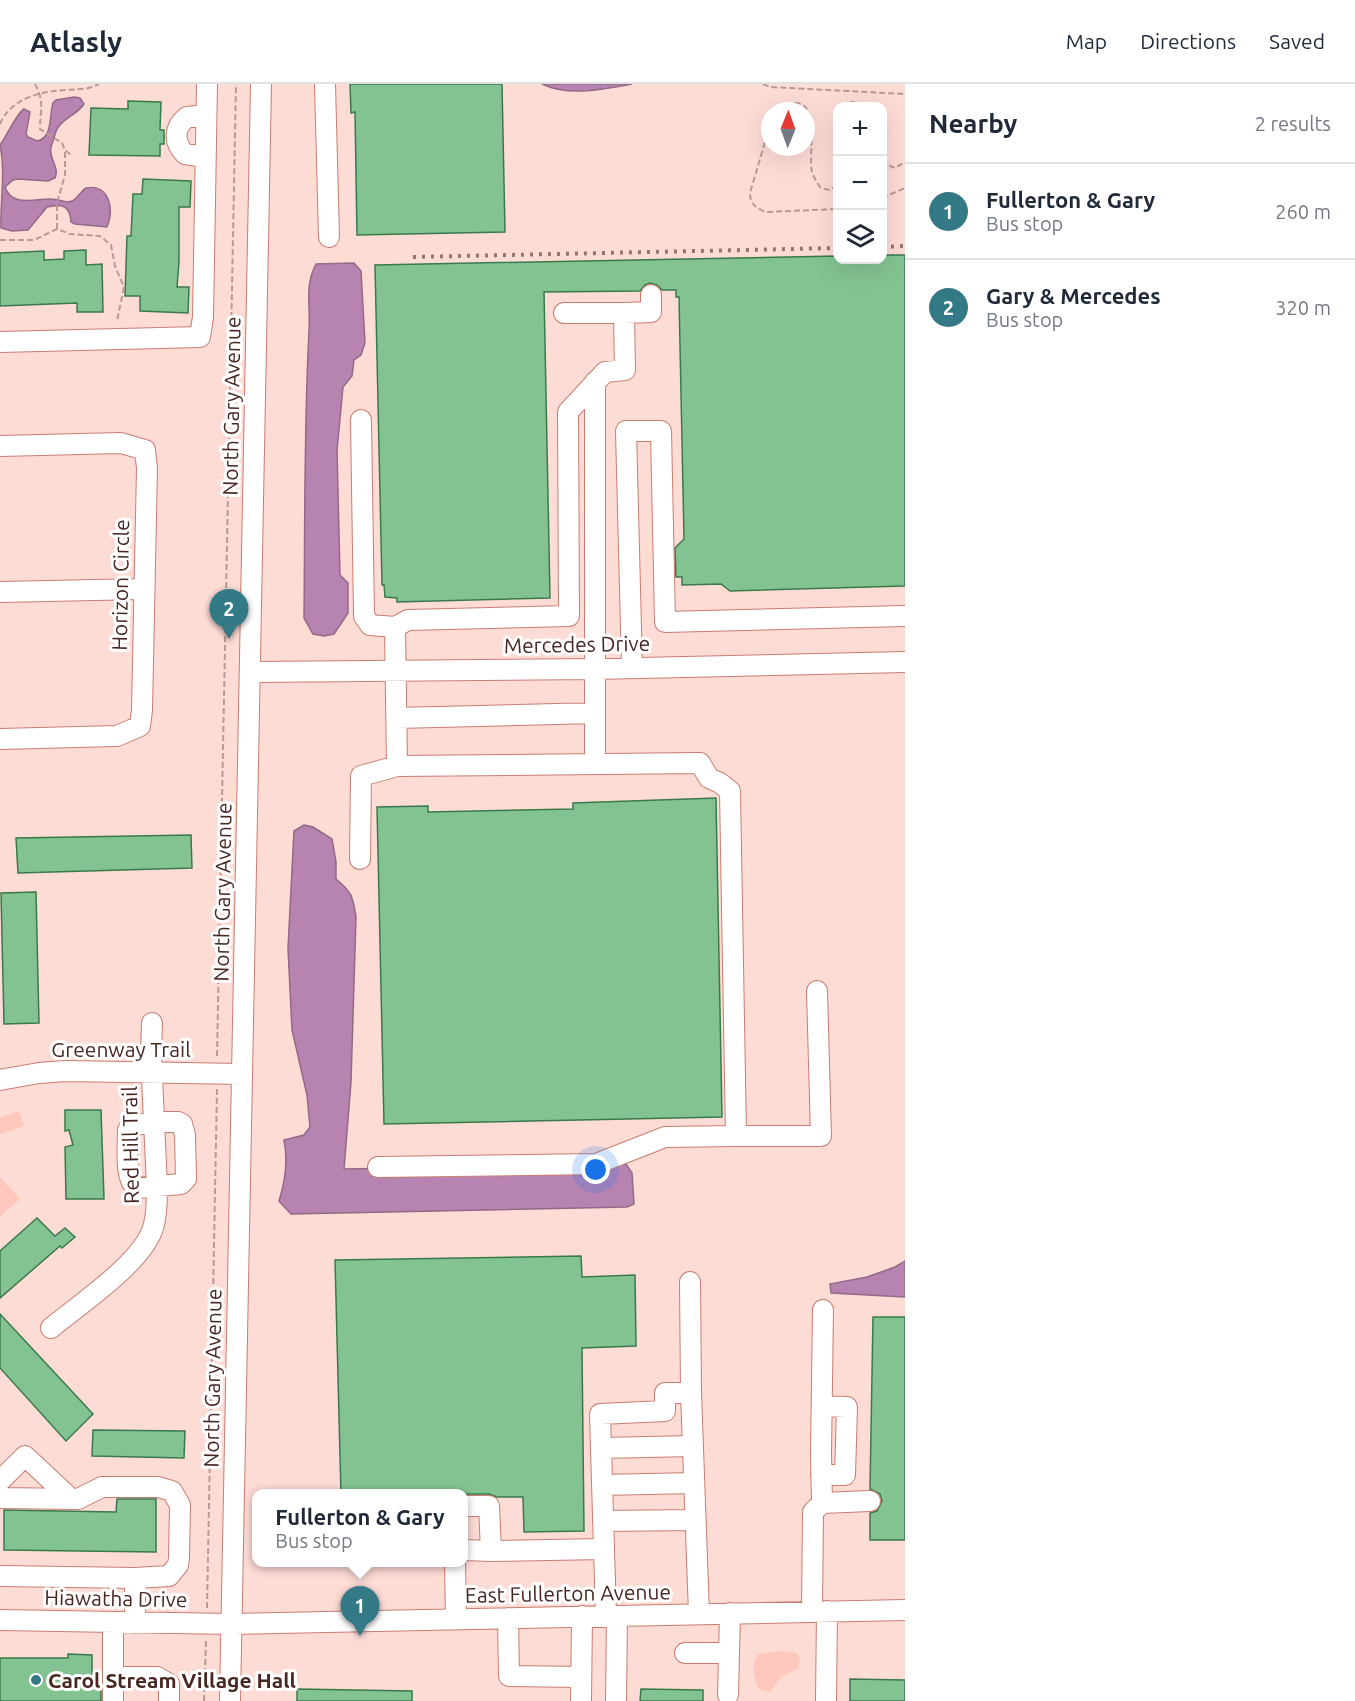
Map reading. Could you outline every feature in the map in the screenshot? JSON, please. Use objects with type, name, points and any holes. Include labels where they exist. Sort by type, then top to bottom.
[{"type":"street","points":[[0,342],[200,337],[203,317],[207,84]]},
{"type":"street","name":"North Gary Avenue","points":[[230,1701],[261,84]]},
{"type":"street","points":[[325,84],[328,237]]},
{"type":"street","points":[[205,158],[185,154],[177,143],[176,136],[177,128],[187,117],[206,115]]},
{"type":"street","points":[[564,313],[651,312],[651,295]]},
{"type":"street","points":[[361,420],[364,616],[370,625],[395,627],[408,620],[569,616],[568,412],[605,372],[625,370],[624,313]]},
{"type":"street","points":[[595,382],[595,764]]},
{"type":"street","points":[[632,668],[626,431],[661,431],[665,622]]},
{"type":"street","name":"Horizon Circle","points":[[0,446],[121,443],[145,450],[147,468],[140,726],[117,736],[0,738]]},
{"type":"street","points":[[0,592],[143,589]]},
{"type":"street","points":[[631,624],[905,616]]},
{"type":"street","points":[[395,627],[397,766]]},
{"type":"street","name":"Mercedes Drive","points":[[250,672],[594,669],[905,662]]},
{"type":"street","points":[[396,718],[594,713]]},
{"type":"street","points":[[360,859],[361,776],[397,766],[700,763],[709,778],[730,791],[736,1136]]},
{"type":"street","points":[[378,1167],[596,1164],[665,1137],[821,1136],[818,991]]},
{"type":"street","name":"Red Hill Trail","points":[[51,1328],[130,1263],[144,1247],[153,1228],[157,1207],[157,1187],[152,1023]]},
{"type":"street","name":"Greenway Trail","points":[[0,1080],[39,1072],[242,1074]]},
{"type":"street","points":[[154,1122],[182,1124],[185,1135],[186,1179],[181,1184],[136,1188],[130,1182],[128,1130],[131,1126],[154,1122]]},
{"type":"street","points":[[690,1282],[691,1393],[699,1614]]},
{"type":"street","points":[[822,1503],[823,1310]]},
{"type":"street","points":[[616,1701],[612,1616],[604,1549],[600,1414],[665,1411],[665,1393],[691,1393]]},
{"type":"street","points":[[601,1448],[693,1446]]},
{"type":"street","points":[[0,1481],[25,1456],[71,1499]]},
{"type":"street","points":[[602,1485],[694,1483]]},
{"type":"street","points":[[0,1498],[71,1499],[85,1497],[102,1487],[165,1487],[172,1491],[180,1505],[178,1565],[169,1576],[135,1578],[0,1576]]},
{"type":"street","points":[[826,1701],[813,1512],[822,1503],[870,1501]]},
{"type":"street","points":[[468,1506],[489,1506],[491,1551]]},
{"type":"street","points":[[603,1521],[696,1520]]},
{"type":"street","points":[[468,1550],[604,1549]]},
{"type":"street","points":[[455,1567],[456,1619]]},
{"type":"street","points":[[135,1578],[135,1623]]},
{"type":"street","name":"East Fullerton Avenue","points":[[232,1624],[905,1610]]},
{"type":"street","points":[[728,1695],[730,1613]]},
{"type":"street","points":[[581,1701],[582,1616]]},
{"type":"street","points":[[508,1618],[509,1676],[581,1677]]},
{"type":"street","name":"Hiawatha Drive","points":[[0,1620],[232,1624]]},
{"type":"street","points":[[113,1622],[113,1701]]},
{"type":"street","points":[[685,1653],[729,1653]]},
{"type":"street","points":[[113,1677],[157,1677],[169,1684],[169,1701]]},
{"type":"path","points":[[35,84],[41,94],[40,129],[62,143],[65,150],[65,175],[57,199],[57,230]]},
{"type":"path","points":[[0,124],[16,102],[53,91],[83,90],[99,84]]},
{"type":"path","points":[[217,1051],[236,84]]},
{"type":"path","points":[[763,84],[770,87],[905,94]]},
{"type":"path","points":[[65,150],[71,155]]},
{"type":"path","points":[[761,156],[750,193],[750,201],[755,207],[765,212],[833,209]]},
{"type":"path","points":[[812,156],[812,171],[821,188],[830,189],[833,186]]},
{"type":"path","points":[[887,164],[895,168],[905,162]]},
{"type":"path","points":[[887,196],[905,188]]},
{"type":"path","points":[[0,240],[34,240],[57,230],[70,234],[100,236],[111,245],[115,266],[124,287],[117,323]]},
{"type":"path","points":[[207,1598],[217,1090]]},
{"type":"path","points":[[204,1701],[206,1641]]},
{"type":"shaded area","points":[[542,84],[632,84],[598,90],[575,91],[552,88]]},
{"type":"shaded area","points":[[80,98],[84,104],[56,130],[51,147],[56,170],[55,178],[48,181],[17,179],[5,187],[8,194],[19,200],[52,199],[67,202],[74,200],[86,188],[100,190],[105,194],[110,206],[107,227],[75,224],[71,222],[67,209],[57,205],[47,207],[28,230],[12,231],[1,228],[3,176],[0,145],[24,109],[30,112],[26,134],[37,141],[42,139],[46,136],[50,126],[53,103],[56,100]]},
{"type":"shaded area","points":[[354,263],[361,271],[365,343],[361,355],[354,360],[352,376],[343,387],[337,450],[340,575],[348,583],[348,613],[334,634],[324,636],[313,634],[304,618],[309,289],[316,264]]},
{"type":"shaded area","points":[[304,825],[313,827],[332,839],[336,879],[351,895],[356,917],[351,1082],[344,1169],[626,1164],[632,1173],[634,1204],[627,1207],[291,1214],[279,1201],[285,1171],[284,1140],[304,1135],[310,1127],[307,1095],[292,1030],[288,948],[294,831]]},
{"type":"shaded area","points":[[19,1111],[24,1126],[0,1134],[0,1118]]},
{"type":"shaded area","points":[[0,1177],[20,1199],[0,1217]]},
{"type":"shaded area","points":[[905,1261],[905,1297],[831,1293],[830,1284],[867,1277]]},
{"type":"shaded area","points":[[784,1651],[797,1653],[800,1660],[798,1669],[786,1675],[770,1692],[758,1689],[753,1666],[758,1654]]},
{"type":"building","points":[[350,84],[502,84],[505,232],[357,235],[355,112],[351,113]]},
{"type":"building","points":[[128,101],[161,102],[160,130],[164,130],[164,144],[160,144],[160,156],[89,155],[91,108],[128,109]]},
{"type":"building","points":[[143,179],[191,181],[190,207],[179,207],[177,287],[189,287],[188,313],[140,311],[140,296],[125,296],[127,236],[131,236],[133,194],[142,194]]},
{"type":"building","points":[[86,250],[86,265],[102,264],[103,312],[77,312],[77,303],[0,306],[0,253],[44,251],[44,260],[64,259],[64,251]]},
{"type":"building","points":[[887,255],[905,255],[905,586],[730,591],[721,584],[682,585],[682,577],[676,577],[675,548],[684,539],[679,297],[676,297],[676,290],[662,290],[650,283],[640,291],[544,292],[550,598],[397,602],[397,598],[385,597],[384,585],[382,585],[375,265],[833,256],[833,264],[887,264]]},
{"type":"building","points":[[716,798],[722,1117],[384,1124],[377,807],[428,806],[428,812],[573,809],[573,803]]},
{"type":"building","points":[[191,835],[192,868],[18,873],[16,838]]},
{"type":"building","points":[[36,892],[39,1023],[4,1024],[1,893]]},
{"type":"building","points":[[65,1110],[101,1110],[104,1199],[66,1199],[65,1147],[73,1145],[69,1130],[65,1131]]},
{"type":"building","points":[[37,1218],[55,1236],[65,1228],[75,1237],[62,1248],[60,1246],[0,1298],[0,1251]]},
{"type":"building","points":[[581,1256],[582,1277],[635,1275],[636,1346],[582,1348],[584,1531],[524,1532],[523,1497],[468,1494],[468,1489],[341,1489],[335,1260]]},
{"type":"building","points":[[0,1314],[93,1414],[66,1441],[0,1368]]},
{"type":"building","points":[[873,1317],[905,1317],[905,1540],[870,1540],[870,1513],[877,1511],[882,1501],[880,1494],[870,1489]]},
{"type":"building","points":[[93,1430],[185,1431],[184,1458],[92,1456]]},
{"type":"building","points":[[117,1499],[156,1499],[156,1552],[4,1550],[4,1510],[116,1512]]},
{"type":"building","points":[[68,1654],[92,1655],[92,1686],[101,1686],[101,1701],[0,1701],[0,1658],[68,1658]]},
{"type":"building","points":[[850,1679],[905,1680],[905,1701],[850,1701]]},
{"type":"building","points":[[297,1689],[412,1691],[412,1701],[297,1701]]},
{"type":"building","points":[[641,1689],[703,1690],[703,1701],[640,1701]]},
{"type":"railway","points":[[887,247],[905,246]]},
{"type":"railway","points":[[413,257],[833,248]]},
{"type":"place","name":"Gary & Mercedes","points":[[229,639]]},
{"type":"place","name":"Fullerton & Gary","points":[[360,1636]]},
{"type":"place","name":"Carol Stream Village Hall","points":[[36,1680]]}]
